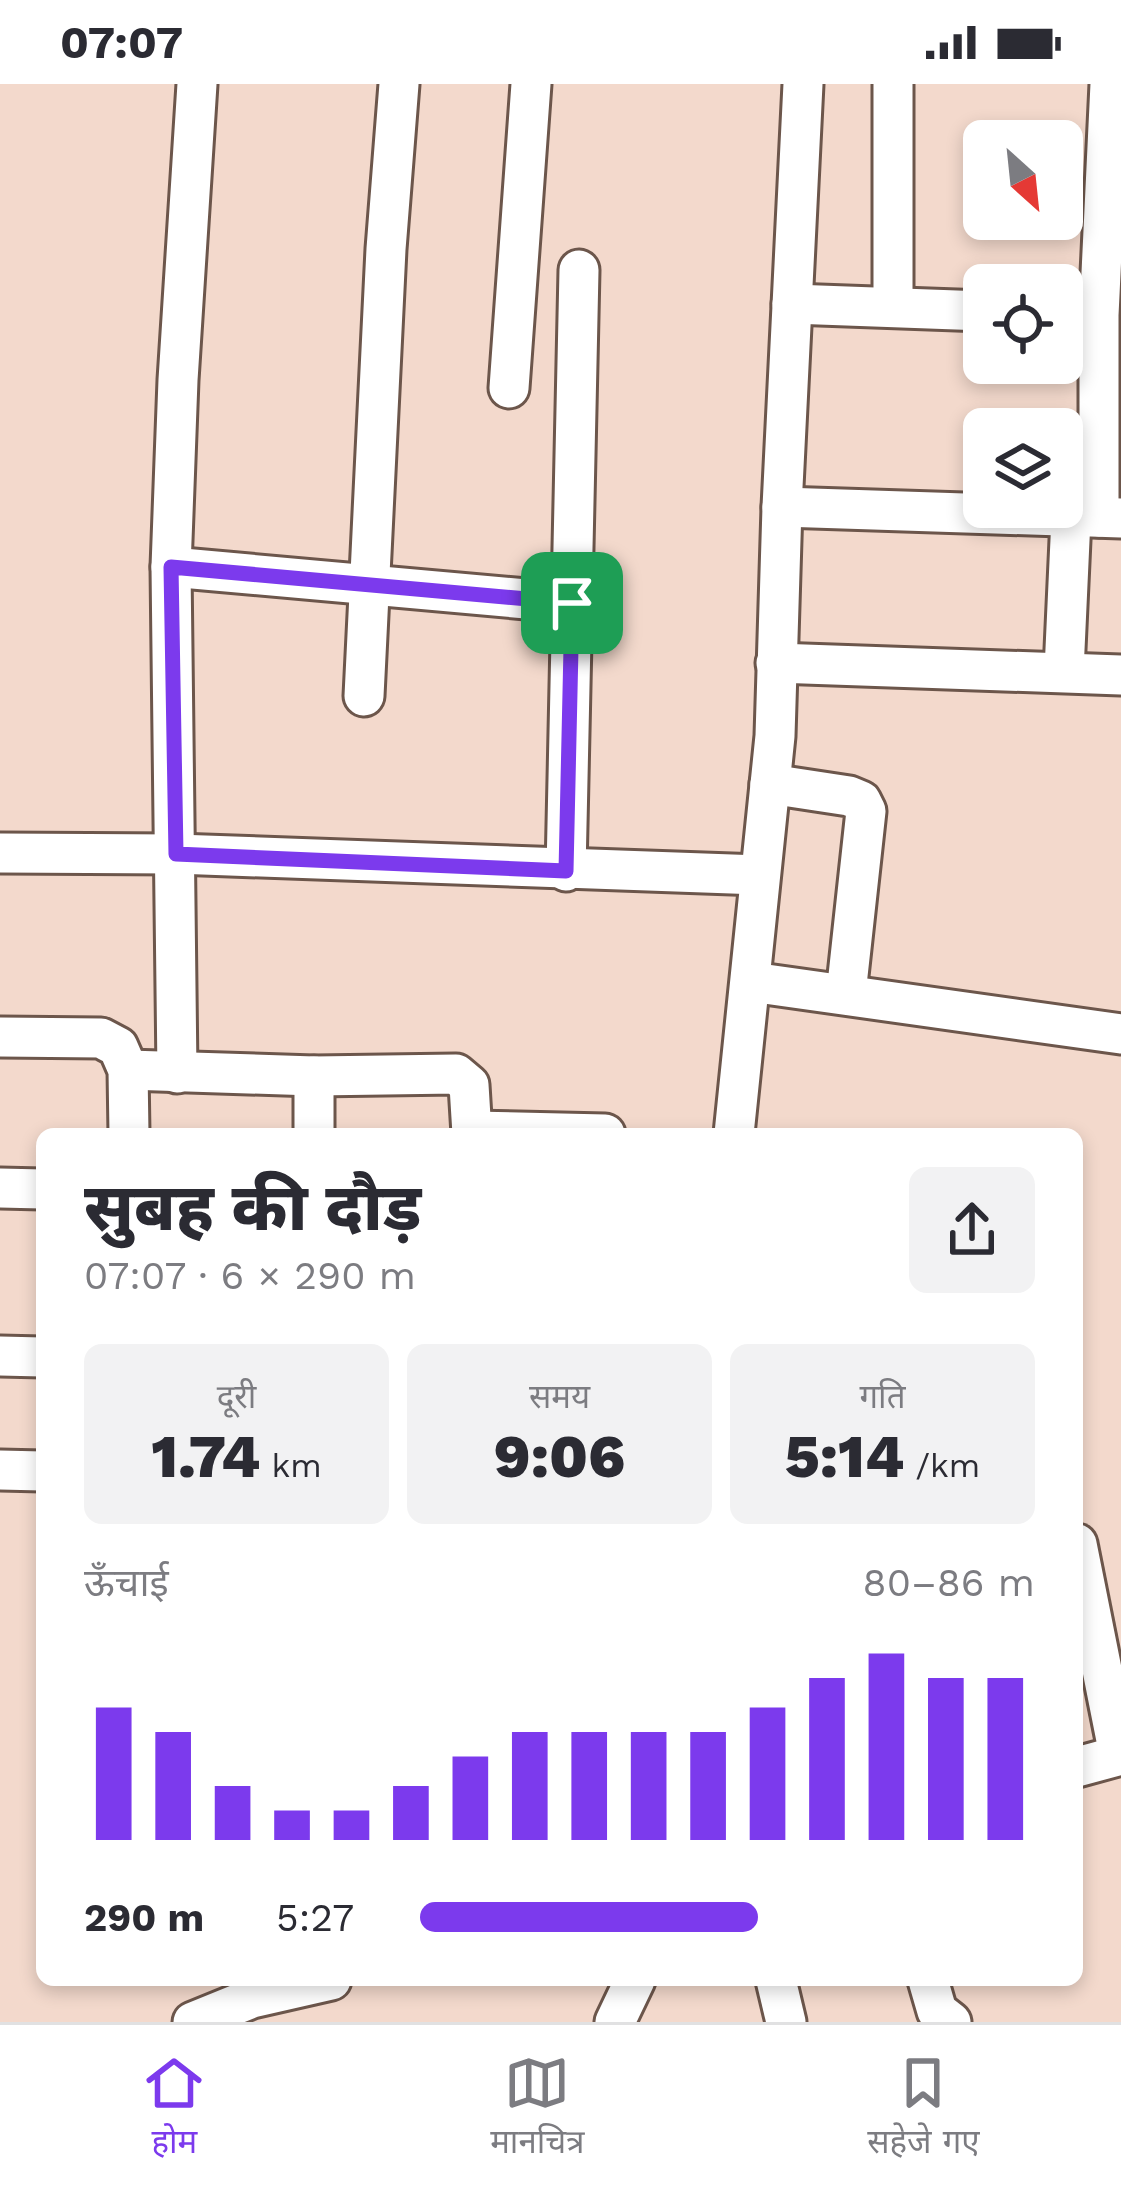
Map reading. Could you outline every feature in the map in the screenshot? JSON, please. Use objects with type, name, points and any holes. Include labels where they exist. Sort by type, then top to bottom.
[{"type":"street","points":[[177,1073],[171,567],[197,84]]},
{"type":"street","points":[[364,696],[399,84]]},
{"type":"street","points":[[508,388],[531,84]]},
{"type":"street","points":[[735,1128],[770,784],[803,84]]},
{"type":"street","points":[[893,84],[893,307]]},
{"type":"street","points":[[1064,670],[1097,518],[1094,315],[1110,84]]},
{"type":"street","points":[[566,871],[579,270]]},
{"type":"street","points":[[792,304],[963,310]]},
{"type":"street","points":[[782,507],[1097,518]]},
{"type":"street","points":[[171,567],[572,603]]},
{"type":"street","points":[[776,663],[1121,675]]},
{"type":"street","points":[[770,784],[849,796],[861,801],[866,811],[846,994]]},
{"type":"street","points":[[0,853],[176,854],[760,875]]},
{"type":"street","points":[[752,982],[1121,1034]]},
{"type":"street","points":[[0,1037],[100,1038],[118,1047],[128,1070],[129,1128]]},
{"type":"street","points":[[128,1070],[314,1076],[456,1074],[469,1085],[472,1128]]},
{"type":"street","points":[[314,1076],[314,1128]]},
{"type":"street","points":[[0,1188],[36,1189]]},
{"type":"street","points":[[0,1356],[36,1358]]},
{"type":"street","points":[[0,1470],[36,1471]]},
{"type":"street","points":[[1083,1573],[1120,1755],[1083,1765]]},
{"type":"street","points":[[194,2022],[251,1998],[304,1986]]},
{"type":"street","points":[[615,2022],[632,1986]]},
{"type":"street","points":[[777,1986],[786,2022]]},
{"type":"street","points":[[929,1986],[930,1999],[951,2022]]},
{"type":"route","points":[[171,567],[572,603],[566,871],[176,854],[171,567]]}]
